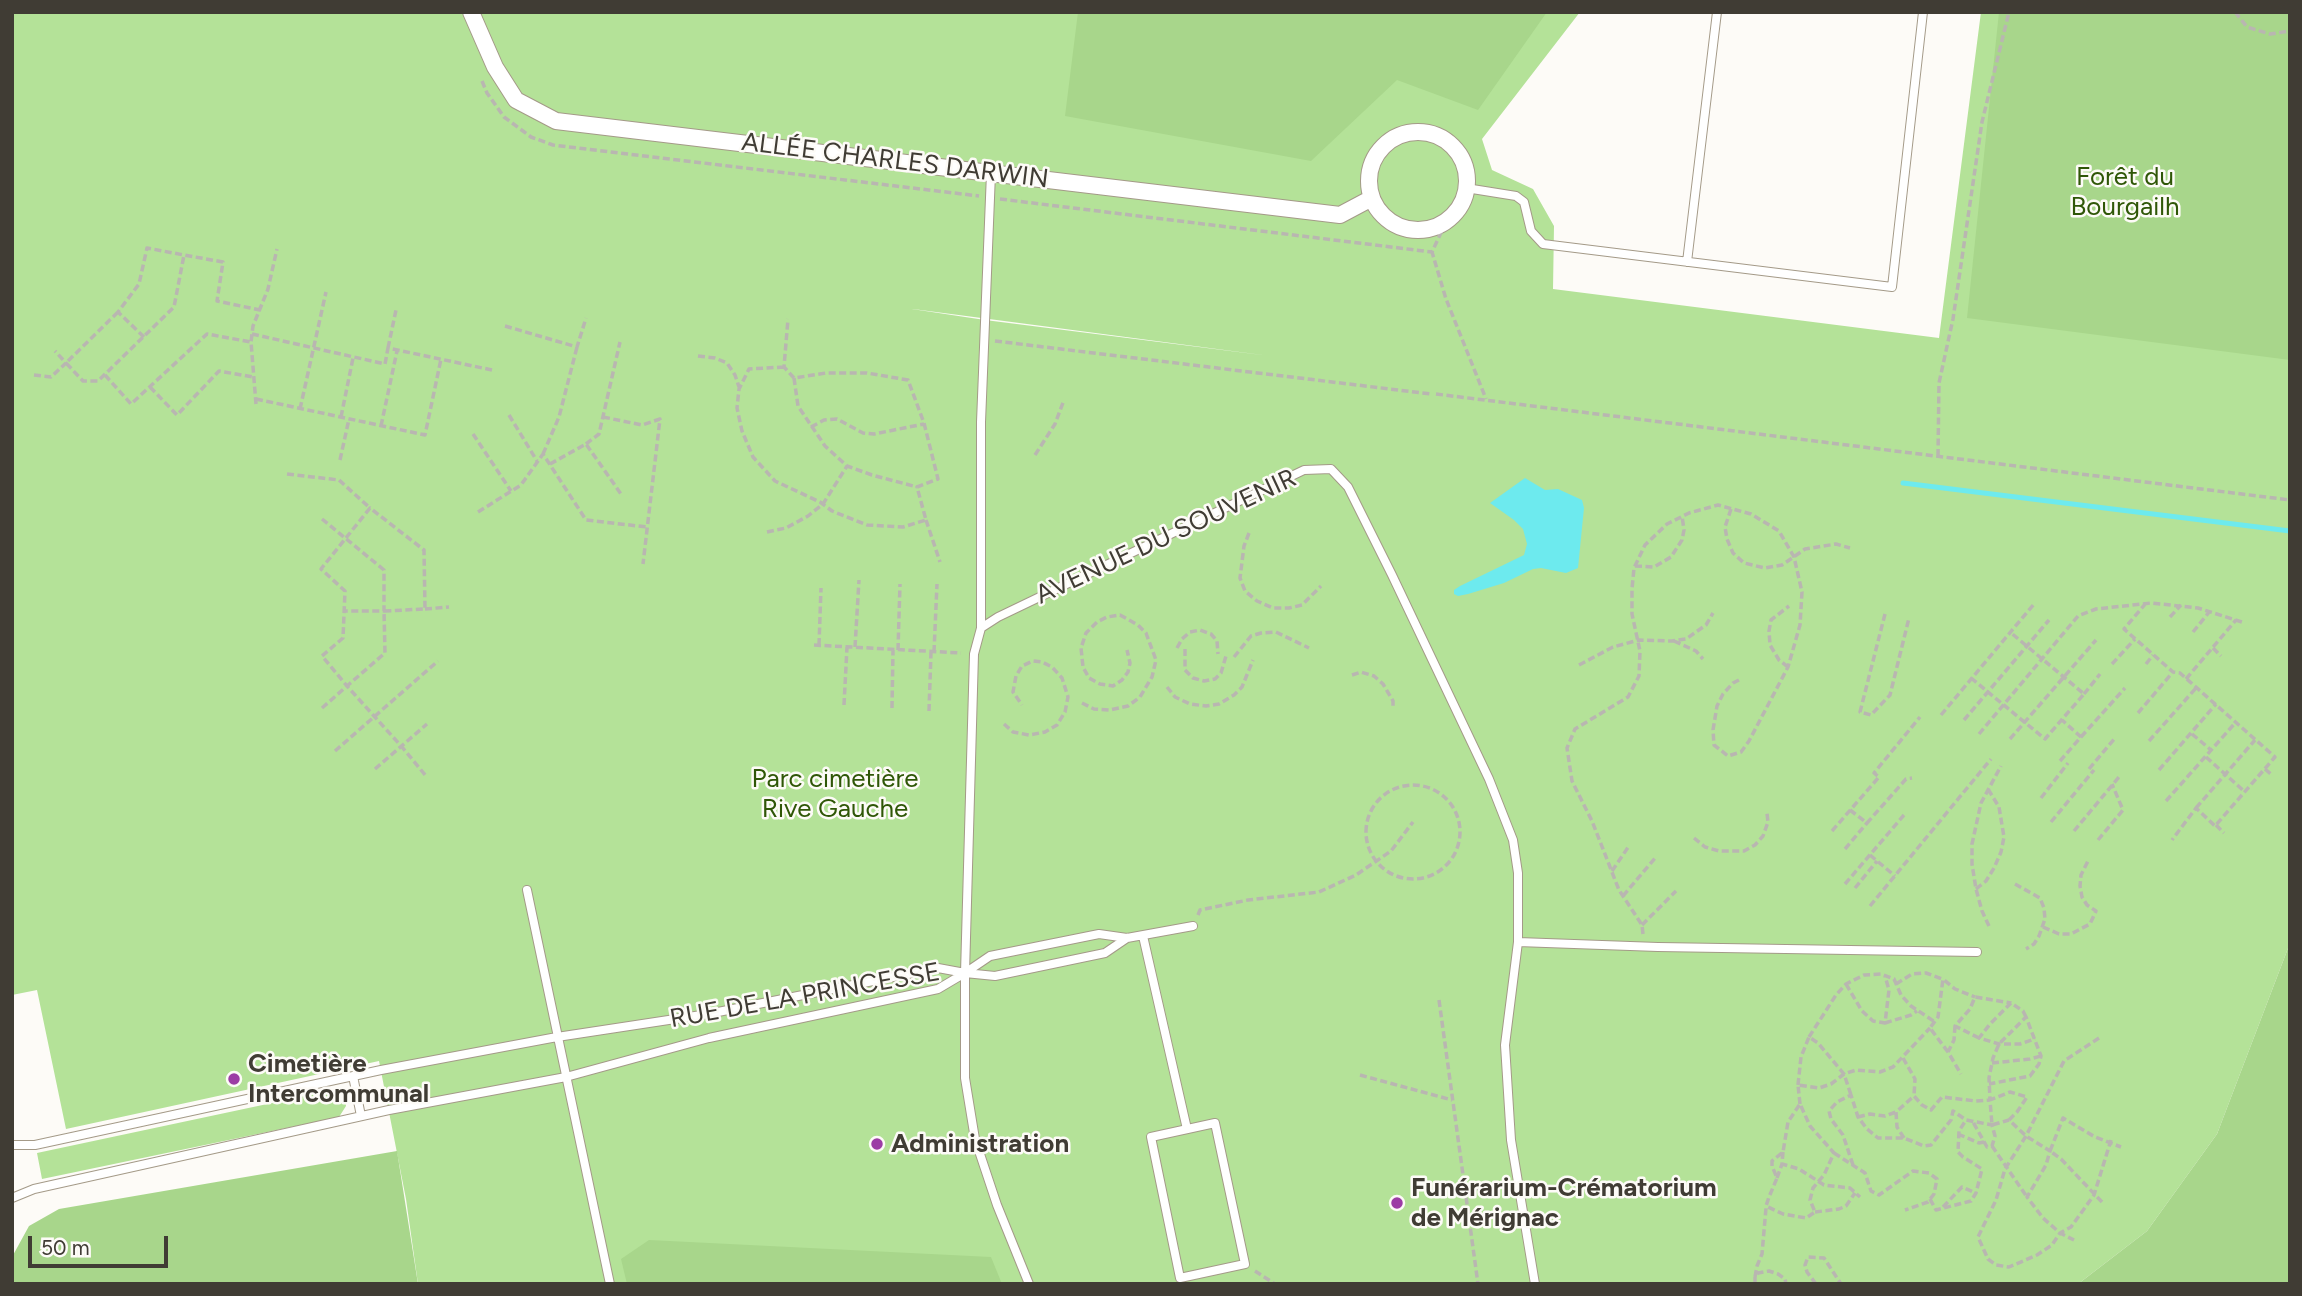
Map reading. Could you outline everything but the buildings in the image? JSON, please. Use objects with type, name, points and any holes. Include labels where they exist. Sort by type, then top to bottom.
[{"type":"street","name":"ALLÉE CHARLES DARWIN","points":[[471,12],[495,68],[516,100],[556,121],[1340,215],[1372,198]]},
{"type":"street","points":[[1419,132],[1437,136],[1451,145],[1463,160],[1467,177],[1466,188],[1458,210],[1446,222],[1430,229],[1413,230],[1397,226],[1382,213],[1372,198],[1370,181],[1373,164],[1381,149],[1402,135],[1419,132]]},
{"type":"lane","points":[[1687,262],[1717,12]]},
{"type":"lane","points":[[1466,188],[1516,196],[1524,202],[1531,231],[1543,244],[1892,286],[1923,12]]},
{"type":"lane","points":[[991,173],[981,422],[981,628],[974,654],[965,974],[965,1078],[975,1139],[997,1205],[1029,1284]]},
{"type":"lane","name":"AVENUE DU SOUVENIR","points":[[981,628],[998,617],[1304,470],[1331,469],[1348,487],[1494,791],[1513,840],[1518,873],[1518,942],[1506,1045],[1511,1140],[1535,1284]]},
{"type":"lane","points":[[527,890],[610,1284]]},
{"type":"lane","points":[[965,974],[990,956],[1099,934],[1127,938],[1193,926]]},
{"type":"lane","points":[[1143,936],[1187,1129]]},
{"type":"lane","points":[[965,974],[995,976],[1105,953],[1127,938]]},
{"type":"lane","points":[[1518,942],[1644,947],[1977,952]]},
{"type":"lane","name":"RUE DE LA PRINCESSE","points":[[12,1145],[39,1144],[353,1076],[557,1037],[708,1014],[938,968],[965,974]]},
{"type":"lane","name":"RUE DE LA PRINCESSE","points":[[12,1198],[34,1189],[361,1116],[566,1077],[709,1038],[938,989],[965,974]]},
{"type":"lane","points":[[353,1076],[361,1116]]},
{"type":"lane","points":[[1215,1123],[1244,1264],[1180,1278],[1150,1137],[1215,1123]]},
{"type":"path","points":[[1938,456],[1939,383],[1953,319],[1982,122],[2009,12]]},
{"type":"path","points":[[2235,12],[2247,27],[2270,34],[2290,31]]},
{"type":"path","points":[[1446,222],[1432,252],[1446,299],[1486,399]]},
{"type":"path","points":[[34,375],[51,377],[118,312],[139,284],[147,248],[223,262],[217,301],[260,310]]},
{"type":"path","points":[[277,249],[268,289],[252,334],[256,402],[425,435],[441,359]]},
{"type":"path","points":[[55,351],[83,380],[98,381],[174,307],[184,255]]},
{"type":"path","points":[[300,409],[326,292]]},
{"type":"path","points":[[252,334],[385,364],[396,310]]},
{"type":"path","points":[[118,312],[144,337]]},
{"type":"path","points":[[478,512],[521,485],[543,454],[559,417],[586,318]]},
{"type":"path","points":[[788,319],[784,367],[794,378],[798,406],[825,446],[847,466],[872,475],[917,487],[938,479],[924,425],[908,380],[867,373],[825,373],[794,378]]},
{"type":"path","points":[[505,326],[578,347]]},
{"type":"path","points":[[105,375],[131,404],[207,334],[251,342]]},
{"type":"path","points":[[984,340],[1431,394]]},
{"type":"path","points":[[550,464],[599,434],[620,342]]},
{"type":"path","points":[[388,348],[492,370]]},
{"type":"path","points":[[381,426],[397,351]]},
{"type":"path","points":[[698,356],[727,363],[735,375],[739,389]]},
{"type":"path","points":[[341,417],[353,357]]},
{"type":"path","points":[[784,367],[749,369],[739,389],[737,408],[742,431],[753,457],[775,481],[832,511],[867,525],[903,527],[926,520]]},
{"type":"path","points":[[150,387],[177,415],[219,371],[253,377]]},
{"type":"path","points":[[1437,394],[2290,500]]},
{"type":"path","points":[[1035,455],[1055,424],[1064,400]]},
{"type":"path","points":[[509,415],[538,461]]},
{"type":"path","points":[[603,417],[642,425],[660,419],[643,564]]},
{"type":"path","points":[[340,460],[349,419]]},
{"type":"path","points":[[811,428],[824,420],[837,419],[863,433],[874,434],[924,425]]},
{"type":"path","points":[[473,434],[511,491]]},
{"type":"path","points":[[586,444],[621,494]]},
{"type":"path","points":[[543,454],[586,520],[647,527]]},
{"type":"path","points":[[767,532],[786,528],[823,504],[847,466]]},
{"type":"path","points":[[287,474],[340,480],[370,509],[424,550],[425,608]]},
{"type":"path","points":[[917,487],[940,562]]},
{"type":"path","points":[[1644,947],[1642,925],[1623,896],[1572,781],[1567,748],[1575,729],[1628,697],[1639,676],[1639,640],[1632,614],[1632,589],[1635,566],[1644,545],[1667,524],[1682,516],[1718,505],[1751,514],[1779,531],[1794,557],[1802,592],[1800,625],[1788,667],[1749,741],[1741,752],[1728,756],[1714,745],[1713,730],[1717,706],[1732,683],[1741,679]]},
{"type":"path","points":[[370,509],[321,569],[345,591],[342,638],[322,656],[426,776]]},
{"type":"path","points":[[1731,509],[1724,527],[1733,553],[1744,564],[1765,568],[1782,565],[1805,549],[1836,544],[1850,548]]},
{"type":"path","points":[[1635,566],[1654,567],[1671,557],[1682,540],[1682,516]]},
{"type":"path","points":[[322,519],[384,570],[385,653],[322,708]]},
{"type":"path","points":[[1250,533],[1243,553],[1240,578],[1245,591],[1257,601],[1273,608],[1303,605],[1321,586]]},
{"type":"path","points":[[855,647],[859,580]]},
{"type":"path","points":[[892,708],[900,584]]},
{"type":"path","points":[[929,711],[936,584]]},
{"type":"path","points":[[821,588],[817,645],[974,654]]},
{"type":"path","points":[[2146,603],[2124,629],[2173,672],[2186,678],[2275,757],[2216,825]]},
{"type":"path","points":[[1979,734],[2078,616],[2096,608],[2146,603],[2180,605],[2210,611],[2245,624]]},
{"type":"path","points":[[1941,715],[2034,604]]},
{"type":"path","points":[[2171,617],[2180,605]]},
{"type":"path","points":[[1788,667],[1779,660],[1770,645],[1769,631],[1771,621],[1789,606]]},
{"type":"path","points":[[344,611],[449,607]]},
{"type":"path","points":[[2193,632],[2210,611]]},
{"type":"path","points":[[1579,665],[1613,647],[1639,640],[1686,639],[1706,625],[1713,613]]},
{"type":"path","points":[[1885,614],[1860,712],[1871,715],[1889,695],[1909,618]]},
{"type":"path","points":[[1082,703],[1094,709],[1110,710],[1128,705],[1140,697],[1152,677],[1156,660],[1146,633],[1120,615],[1097,622],[1086,633],[1081,648],[1083,667],[1089,678],[1100,684],[1113,686],[1122,680],[1130,663],[1126,650]]},
{"type":"path","points":[[1964,720],[2049,620]]},
{"type":"path","points":[[2186,678],[2236,620]]},
{"type":"path","points":[[1177,648],[1190,632],[1200,631],[1211,634],[1217,641],[1218,654]]},
{"type":"path","points":[[1234,657],[1251,636],[1261,633],[1276,632],[1309,648]]},
{"type":"path","points":[[2010,632],[2084,694]]},
{"type":"path","points":[[2112,664],[2135,639]]},
{"type":"path","points":[[1672,640],[1696,651],[1703,659]]},
{"type":"path","points":[[2010,740],[2096,640]]},
{"type":"path","points":[[844,705],[847,647]]},
{"type":"path","points":[[2212,647],[2221,656]]},
{"type":"path","points":[[1185,649],[1185,670],[1193,678],[1204,681],[1214,679],[1221,673],[1226,656]]},
{"type":"path","points":[[2146,664],[2154,655]]},
{"type":"path","points":[[1167,687],[1175,697],[1190,704],[1219,704],[1242,687],[1252,660]]},
{"type":"path","points":[[335,751],[438,662]]},
{"type":"path","points":[[1004,724],[1013,732],[1029,735],[1045,732],[1057,725],[1065,712],[1068,697],[1062,678],[1052,667],[1042,662],[1022,666],[1016,676],[1013,692],[1022,705]]},
{"type":"path","points":[[1352,675],[1361,672],[1374,676],[1383,684],[1393,706]]},
{"type":"path","points":[[2138,713],[2173,672]]},
{"type":"path","points":[[1971,678],[2045,739],[2100,674]]},
{"type":"path","points":[[2060,761],[2126,688]]},
{"type":"path","points":[[2149,741],[2196,688]]},
{"type":"path","points":[[2159,770],[2216,705]]},
{"type":"path","points":[[1832,831],[1879,777],[1874,773],[1920,717]]},
{"type":"path","points":[[2062,720],[2081,737]]},
{"type":"path","points":[[2166,801],[2236,722]]},
{"type":"path","points":[[375,769],[427,724]]},
{"type":"path","points":[[2191,733],[2211,750]]},
{"type":"path","points":[[2051,822],[2115,738]]},
{"type":"path","points":[[2172,840],[2255,740]]},
{"type":"path","points":[[2206,757],[2245,792]]},
{"type":"path","points":[[1870,906],[1992,759]]},
{"type":"path","points":[[2041,797],[2068,763]]},
{"type":"path","points":[[1989,926],[1976,889],[1972,844],[1981,803],[2001,766]]},
{"type":"path","points":[[2265,769],[2272,775]]},
{"type":"path","points":[[2074,831],[2119,777]]},
{"type":"path","points":[[1846,849],[1906,779],[1912,778]]},
{"type":"path","points":[[1402,785],[1422,785],[1440,793],[1454,807],[1460,824],[1459,842],[1452,858],[1440,871],[1424,878],[1406,879],[1389,873],[1376,862],[1369,850],[1366,822],[1371,809],[1384,794],[1402,785]]},
{"type":"path","points":[[2098,840],[2123,810],[2112,785]]},
{"type":"path","points":[[1976,889],[1986,881],[1994,868],[2004,838],[1999,807],[1988,789]]},
{"type":"path","points":[[2196,808],[2224,833]]},
{"type":"path","points":[[1850,810],[1867,823]]},
{"type":"path","points":[[1694,838],[1704,847],[1719,851],[1744,851],[1755,845],[1763,836],[1768,822],[1767,813]]},
{"type":"path","points":[[1844,884],[1904,815]]},
{"type":"path","points":[[1193,926],[1200,910],[1248,900],[1319,892],[1356,875],[1391,851],[1413,822]]},
{"type":"path","points":[[1612,871],[1629,846]]},
{"type":"path","points":[[1870,855],[1895,876]]},
{"type":"path","points":[[1623,896],[1656,857]]},
{"type":"path","points":[[1855,888],[1877,861]]},
{"type":"path","points":[[2043,927],[2059,934],[2071,934],[2090,924],[2096,911],[2087,905],[2080,886],[2088,861]]},
{"type":"path","points":[[2015,884],[2040,898],[2044,908],[2043,927],[2034,944],[2026,949]]},
{"type":"path","points":[[1642,925],[1676,891]]},
{"type":"path","points":[[1896,984],[1912,974],[1926,973],[1975,997],[2011,1003],[2024,1012],[2041,1056],[2039,1064],[2030,1076],[1989,1084]]},
{"type":"path","points":[[1905,1210],[1922,1205],[1930,1199],[1934,1194],[1937,1179],[1929,1172],[1913,1171],[1879,1195],[1871,1191],[1864,1173],[1834,1153],[1810,1126],[1800,1104],[1798,1085],[1801,1057],[1809,1037],[1836,995],[1846,984],[1864,975],[1894,979],[1901,995],[1917,1011],[1935,1022]]},
{"type":"path","points":[[1885,976],[1889,990],[1885,1023]]},
{"type":"path","points":[[1798,1085],[1819,1088],[1856,1070],[1880,1072],[1893,1066],[1938,1017],[1943,979]]},
{"type":"path","points":[[1846,984],[1864,1013],[1873,1021],[1885,1023],[1917,1011]]},
{"type":"path","points":[[1948,1052],[1954,1040],[1955,1026],[1970,1009],[1975,997]]},
{"type":"path","points":[[1439,1000],[1478,1284]]},
{"type":"path","points":[[1979,1038],[2011,1003]]},
{"type":"path","points":[[2026,1017],[1999,1044],[1992,1063],[1989,1084],[1995,1136],[1992,1146],[2043,1218],[2060,1233],[2074,1240]]},
{"type":"path","points":[[1955,1026],[1999,1044],[2020,1044],[2035,1039]]},
{"type":"path","points":[[1930,1028],[1961,1074]]},
{"type":"path","points":[[1809,1037],[1818,1043],[1844,1074],[1858,1117],[1878,1138],[1904,1138],[1924,1146],[1931,1145],[1951,1120],[1953,1111],[1966,1120],[1992,1125],[2009,1120],[2027,1097],[2010,1092],[1990,1100],[1942,1097],[1931,1110],[1914,1096]]},
{"type":"path","points":[[2099,1038],[2064,1061],[2006,1169],[1996,1200],[1978,1237],[1988,1259],[1996,1265],[2009,1267],[2037,1255],[2052,1245],[2060,1233],[2071,1227],[2095,1195],[2111,1141]]},
{"type":"path","points":[[1992,1063],[2041,1056]]},
{"type":"path","points":[[1858,1117],[1870,1114],[1885,1116],[1896,1112],[1914,1096],[1915,1079],[1903,1058]]},
{"type":"path","points":[[1360,1075],[1452,1100]]},
{"type":"path","points":[[1851,1095],[1837,1102],[1829,1111],[1831,1119],[1843,1135],[1853,1166]]},
{"type":"path","points":[[1755,1284],[1756,1266],[1762,1254],[1766,1206],[1782,1164],[1788,1122],[1800,1104]]},
{"type":"path","points":[[1896,1112],[1897,1127],[1904,1138]]},
{"type":"path","points":[[2027,1197],[2046,1165],[2063,1118],[2095,1137],[2121,1147]]},
{"type":"path","points":[[1930,1199],[1936,1210],[1970,1201],[1976,1193],[1982,1169],[1958,1152],[1958,1134],[1966,1120]]},
{"type":"path","points":[[2009,1120],[2026,1136],[2061,1159],[2102,1202]]},
{"type":"path","points":[[1973,1122],[1987,1147],[1992,1146]]},
{"type":"path","points":[[1958,1134],[1979,1143],[1984,1142]]},
{"type":"path","points":[[1777,1178],[1772,1161],[1783,1152]]},
{"type":"path","points":[[1815,1212],[1810,1200],[1813,1188],[1824,1175],[1834,1153]]},
{"type":"path","points":[[1782,1164],[1799,1169],[1824,1185],[1850,1188],[1860,1197]]},
{"type":"path","points":[[1465,1191],[1518,1183]]},
{"type":"path","points":[[1941,1209],[1962,1187],[1976,1193]]},
{"type":"path","points":[[1766,1206],[1806,1218],[1815,1212],[1846,1206],[1856,1193]]},
{"type":"path","points":[[1816,1284],[1807,1272],[1805,1265],[1808,1257],[1824,1258],[1841,1284]]},
{"type":"path","points":[[1244,1264],[1275,1284]]},
{"type":"path","points":[[1755,1276],[1769,1271],[1785,1279],[1786,1284]]},
{"type":"green space","name":"Parc cimetière Rive Gauche","points":[[12,12],[1580,12],[1482,139],[1492,170],[1533,189],[1554,226],[1553,289],[1939,338],[1981,12],[2290,12],[2290,943],[2217,1134],[2147,1231],[2078,1284],[418,1284],[406,1199],[379,1061],[66,1129],[37,990],[12,995]],"holes":[[[912,309],[1270,356],[985,320]]]},
{"type":"green space","points":[[1078,12],[1547,12],[1478,110],[1397,80],[1311,161],[1065,116]]},
{"type":"green space","name":"Forêt du Bourgailh","points":[[1999,12],[2290,12],[2290,360],[1967,318]]},
{"type":"green space","points":[[2290,943],[2290,1284],[2078,1284],[2147,1231],[2217,1134]]},
{"type":"green space","points":[[333,1090],[345,1098],[346,1106],[339,1117],[42,1179],[37,1153]]},
{"type":"green space","points":[[397,1151],[418,1284],[12,1284],[12,1257],[29,1226],[59,1209]]},
{"type":"green space","points":[[649,1240],[991,1257],[1002,1284],[627,1284],[621,1259]]},
{"type":"water","points":[[1525,478],[1545,490],[1558,489],[1582,500],[1584,508],[1578,568],[1566,573],[1533,569],[1504,583],[1468,594],[1454,594],[1454,590],[1460,586],[1524,555],[1527,544],[1523,529],[1490,503]]},
{"type":"waterway","points":[[1903,483],[2290,531]]},
{"type":"place","name":"Cimetière Intercommunal","points":[[234,1079]]},
{"type":"place","name":"Administration","points":[[877,1144]]},
{"type":"place","name":"Funérarium-Crématorium de Mérignac","points":[[1397,1203]]}]
